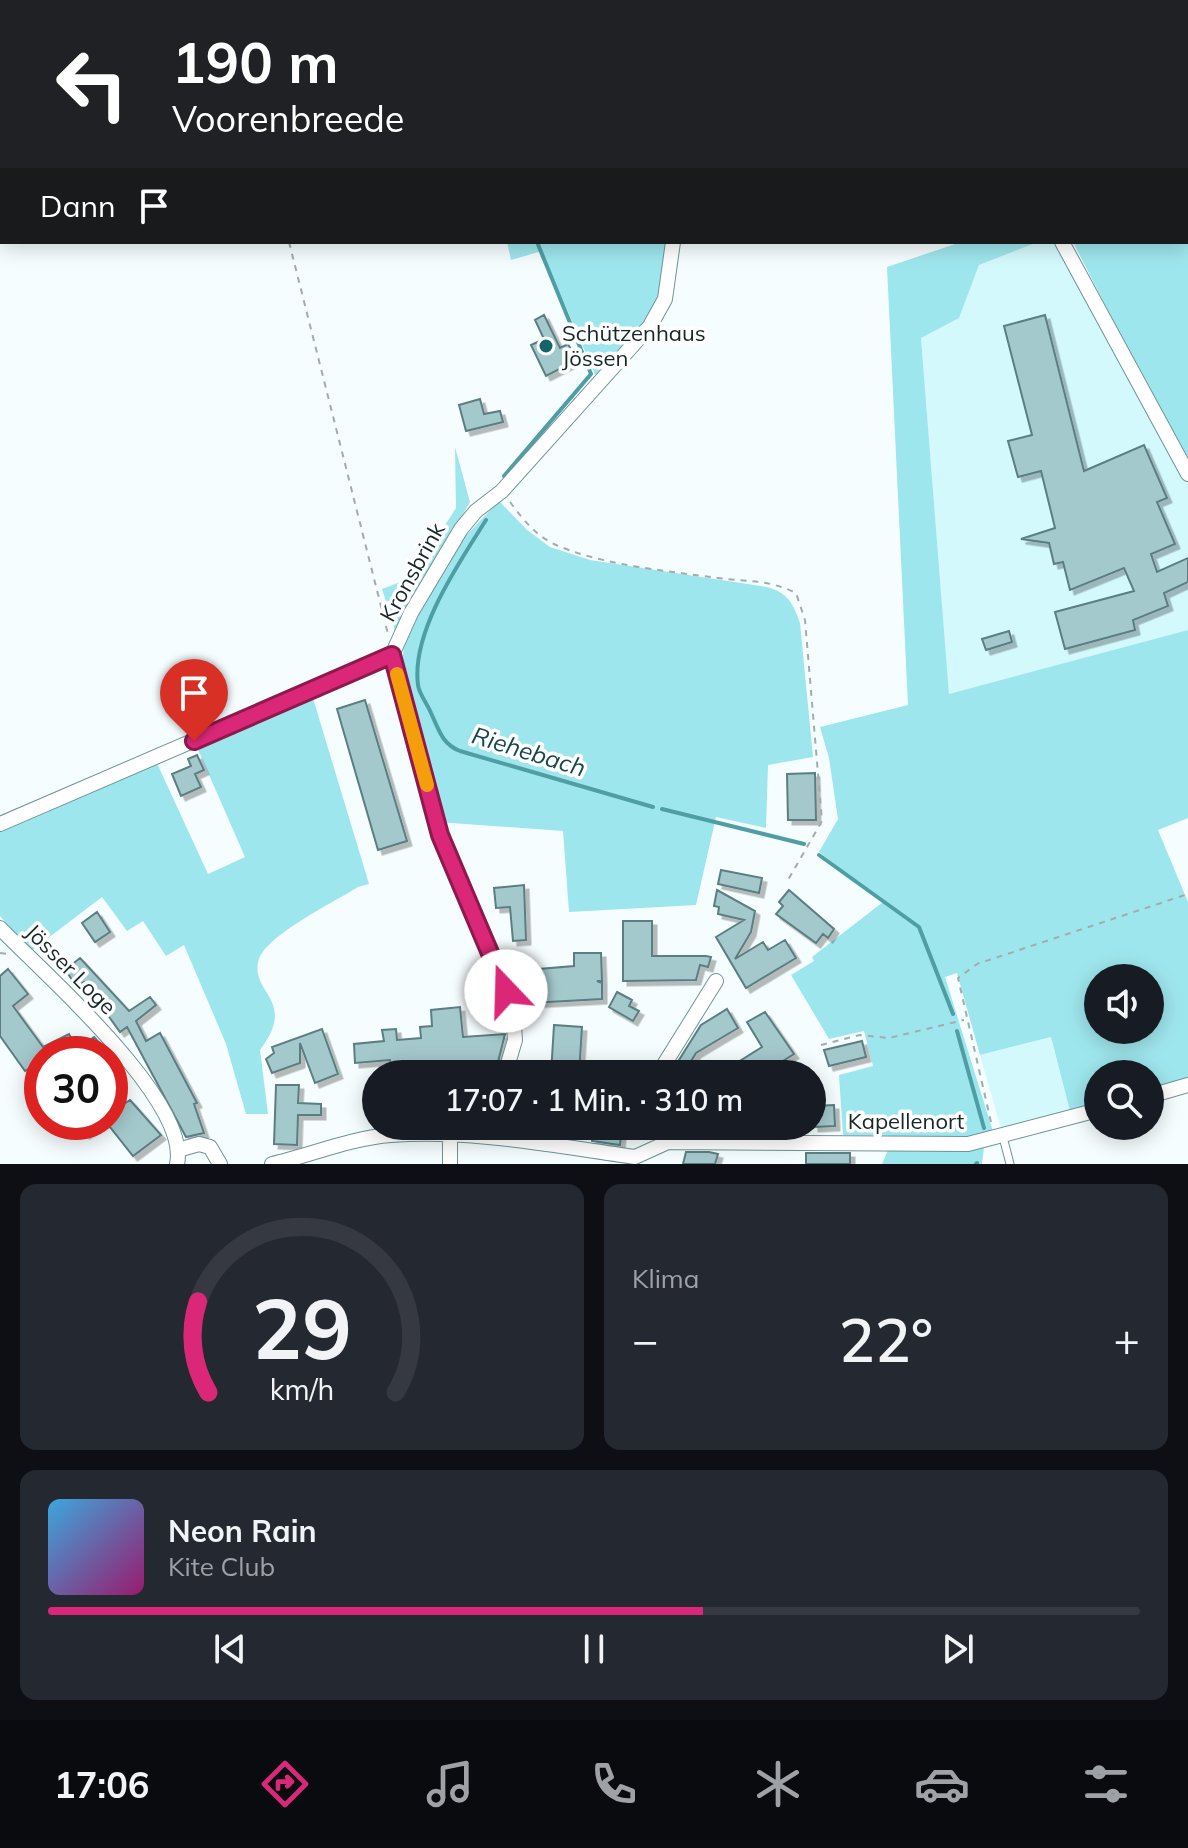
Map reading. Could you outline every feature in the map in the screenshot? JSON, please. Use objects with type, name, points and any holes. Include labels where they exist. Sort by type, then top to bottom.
[{"type":"street","name":"Kronsbrink","points":[[509,1060],[515,1040],[513,1012],[500,970],[440,835],[392,655],[411,613],[461,529],[476,511],[502,491],[650,326],[665,299],[673,244]]},
{"type":"street","points":[[1063,244],[1188,474]]},
{"type":"street","points":[[0,824],[392,655]]},
{"type":"street","name":"Jösser Loge","points":[[0,928],[100,1028],[133,1067],[172,1129],[178,1157]]},
{"type":"street","points":[[667,1060],[716,981]]},
{"type":"street","points":[[1164,1092],[1188,1085]]},
{"type":"street","name":"Kapellenort","points":[[636,1160],[663,1144],[968,1144],[1084,1114]]},
{"type":"street","points":[[272,1164],[362,1139]]},
{"type":"street","points":[[450,1140],[450,1164]]},
{"type":"street","points":[[533,1140],[636,1160]]},
{"type":"street","points":[[662,1140],[663,1144]]},
{"type":"street","points":[[178,1157],[199,1144],[210,1147],[220,1164]]},
{"type":"lane","points":[[999,1138],[1010,1164]]},
{"type":"path","points":[[289,244],[392,655]]},
{"type":"path","points":[[502,491],[526,524],[552,543],[605,558],[721,579],[773,582],[796,593],[805,620],[822,821],[788,880]]},
{"type":"path","points":[[999,1138],[956,985],[958,978],[977,964],[1188,894]]},
{"type":"path","points":[[821,1045],[860,1035],[889,1038],[965,1020]]},
{"type":"shaded area","points":[[507,244],[668,244],[664,287],[647,318],[596,377],[542,251],[511,260]]},
{"type":"shaded area","points":[[955,244],[1033,244],[979,265],[959,318],[921,338],[949,694],[1188,630],[1188,818],[1158,830],[1188,902],[1188,1079],[1164,1085],[1164,1060],[1084,1060],[1084,1107],[1070,1111],[1051,1037],[980,1055],[957,973],[945,977],[995,1138],[843,1135],[839,1075],[873,1066],[864,1031],[829,1039],[791,975],[814,961],[812,957],[883,902],[819,852],[838,819],[829,758],[820,727],[908,705],[887,267]]},
{"type":"shaded area","points":[[1033,244],[1063,244],[1188,475],[1188,630],[949,695],[921,338],[959,317],[979,265]]},
{"type":"shaded area","points":[[1074,244],[1188,244],[1188,467]]},
{"type":"shaded area","points":[[455,447],[470,502],[395,631],[382,589],[411,578],[456,508]]},
{"type":"shaded area","points":[[499,501],[527,530],[550,547],[590,560],[767,587],[785,596],[795,610],[800,623],[813,757],[768,765],[766,828],[716,817],[696,905],[569,912],[563,831],[437,822],[400,672],[406,635],[457,545]]},
{"type":"shaded area","points":[[312,695],[369,884],[358,887],[288,929],[259,959],[257,971],[274,1008],[275,1019],[271,1033],[260,1050],[268,1114],[246,1114],[226,1044],[184,945],[166,956],[143,921],[127,931],[102,897],[31,951],[0,916],[0,829],[156,761],[208,874],[245,857],[196,745]]},
{"type":"shaded area","points":[[1051,1037],[1070,1111],[1002,1132],[980,1055]]},
{"type":"shaded area","points":[[984,1147],[982,1164],[882,1164],[888,1150]]},
{"type":"building","name":"Schützenhaus Jössen","points":[[544,315],[560,348],[568,344],[577,360],[546,376],[531,345],[544,339],[535,320]]},
{"type":"building","points":[[1045,315],[1084,471],[1144,445],[1167,498],[1157,502],[1175,544],[1151,554],[1157,572],[1188,558],[1188,582],[1164,593],[1168,606],[1133,620],[1135,630],[1065,649],[1055,612],[1134,591],[1124,568],[1070,590],[1063,562],[1054,564],[1049,543],[1021,539],[1055,528],[1041,471],[1018,477],[1008,441],[1032,435],[1004,326]]},
{"type":"building","points":[[480,399],[484,414],[500,411],[503,422],[466,431],[459,405]]},
{"type":"building","points":[[1009,631],[1012,642],[986,650],[982,639]]},
{"type":"building","points":[[365,700],[407,841],[378,850],[337,709]]},
{"type":"building","points":[[197,755],[204,770],[195,774],[201,787],[181,796],[172,774],[191,766],[188,759]]},
{"type":"building","points":[[815,773],[816,820],[788,820],[787,774]]},
{"type":"building","points":[[721,870],[762,878],[759,893],[718,884]]},
{"type":"building","points":[[524,885],[526,940],[513,941],[510,907],[496,908],[494,888]]},
{"type":"building","points":[[717,890],[755,911],[751,932],[735,959],[763,942],[768,950],[785,940],[796,958],[746,988],[716,937],[744,920],[718,914],[719,907],[714,906]]},
{"type":"building","points":[[789,890],[834,929],[828,938],[823,934],[816,943],[776,914],[783,906],[779,902]]},
{"type":"building","points":[[97,912],[110,932],[95,942],[82,923]]},
{"type":"building","points":[[623,921],[652,921],[652,956],[711,957],[708,967],[700,965],[696,980],[623,981]]},
{"type":"building","points":[[574,953],[601,953],[602,981],[597,981],[602,983],[602,999],[530,1003],[527,970],[574,966]]},
{"type":"building","points":[[80,958],[129,1011],[150,997],[156,1005],[136,1021],[146,1041],[160,1033],[197,1103],[194,1104],[204,1133],[186,1137],[127,1027],[120,1032],[84,982],[80,985],[73,981],[65,970]]},
{"type":"building","points":[[8,969],[28,994],[13,1006],[35,1036],[24,1036],[24,1070],[0,1036],[0,976]]},
{"type":"building","points":[[617,992],[632,1000],[629,1006],[639,1011],[633,1021],[609,1007]]},
{"type":"building","points":[[460,1007],[463,1037],[505,1034],[498,1060],[362,1060],[355,1063],[354,1044],[384,1041],[382,1030],[396,1029],[397,1040],[421,1038],[420,1027],[432,1026],[431,1010]]},
{"type":"building","points":[[727,1009],[738,1028],[696,1053],[692,1060],[679,1060],[701,1025]]},
{"type":"building","points":[[765,1012],[794,1054],[784,1060],[741,1060],[762,1047],[747,1022]]},
{"type":"building","points":[[554,1025],[582,1027],[580,1060],[552,1060]]},
{"type":"building","points":[[322,1029],[338,1074],[315,1083],[300,1043],[300,1063],[272,1073],[266,1059],[274,1053],[272,1047]]},
{"type":"building","points":[[862,1041],[866,1057],[829,1066],[824,1050]]},
{"type":"building","points":[[276,1085],[299,1085],[298,1103],[321,1104],[321,1115],[298,1115],[297,1145],[274,1144]]},
{"type":"building","points":[[130,1100],[161,1135],[133,1156],[120,1140],[128,1140]]},
{"type":"building","points":[[826,1105],[834,1105],[835,1126],[826,1126]]},
{"type":"building","points":[[592,1140],[621,1140],[620,1145]]},
{"type":"building","points":[[686,1152],[718,1154],[715,1164],[683,1164]]},
{"type":"building","points":[[806,1153],[850,1153],[850,1164],[806,1164]]},
{"type":"waterway","name":"Riehebach","points":[[504,476],[591,374],[538,244]]},
{"type":"waterway","name":"Riehebach","points":[[486,520],[439,599],[422,643],[418,664],[419,688],[442,736],[460,751],[653,807]]},
{"type":"waterway","name":"Riehebach","points":[[662,809],[804,844]]},
{"type":"waterway","name":"Riehebach","points":[[819,855],[919,927],[953,1014]]},
{"type":"waterway","name":"Riehebach","points":[[957,1031],[984,1128]]},
{"type":"slow traffic","points":[[397,674],[427,785]]},
{"type":"place","name":"Schützenhaus Jössen","points":[[546,346]]},
{"type":"route","points":[[194,741],[392,655],[440,835],[500,970],[506,991]]}]
